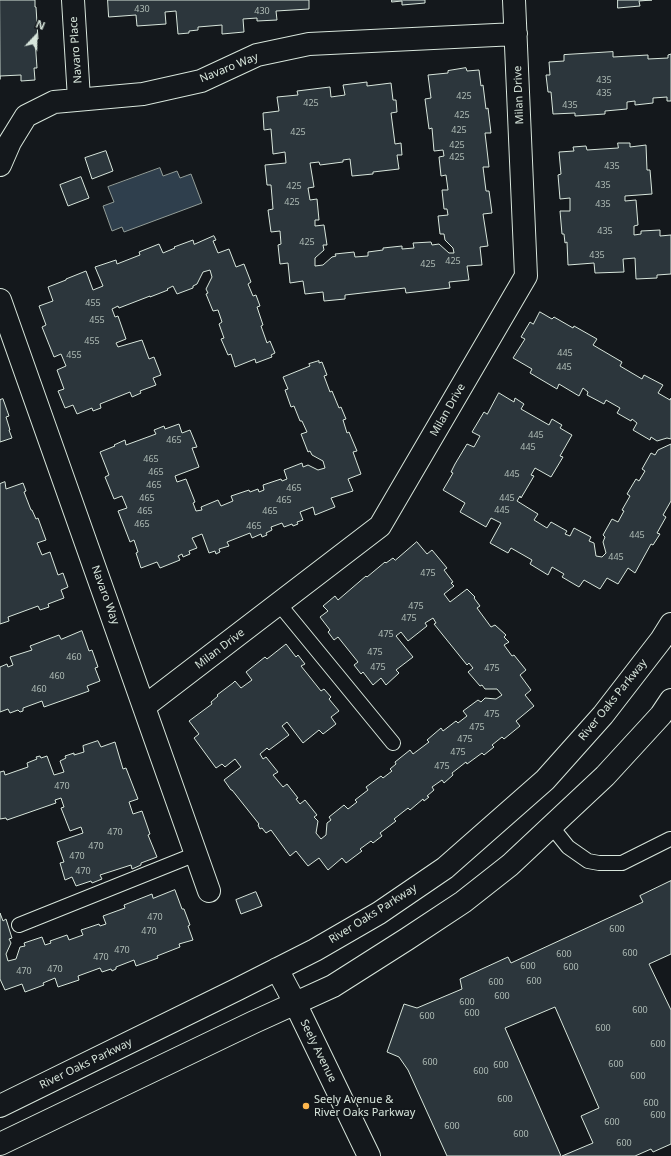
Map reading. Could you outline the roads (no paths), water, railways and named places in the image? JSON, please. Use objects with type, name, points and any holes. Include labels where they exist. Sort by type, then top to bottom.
[{"type":"street","name":"Navaro Place","points":[[73,0],[79,99]]},
{"type":"street","name":"Milan Drive","points":[[145,706],[380,526],[526,276],[514,0]]},
{"type":"street","name":"Navaro Way","points":[[0,166],[10,142],[26,116],[54,102],[143,94],[200,81],[257,55],[309,44],[516,34]]},
{"type":"street","name":"Navaro Way","points":[[0,300],[145,706],[209,891]]},
{"type":"street","name":"River Oaks Parkway","points":[[0,1106],[315,950],[379,913],[450,863],[545,780],[603,715],[661,640],[671,624]]},
{"type":"street","points":[[0,1144],[295,1002],[333,986],[407,939],[456,906],[510,865],[605,776],[660,715],[671,700]]},
{"type":"street","name":"Seely Avenue","points":[[277,969],[295,1002],[369,1156]]},
{"type":"lane","points":[[279,604],[393,743]]},
{"type":"lane","points":[[552,826],[568,847],[588,861],[599,863],[622,863],[670,840]]},
{"type":"lane","points":[[19,925],[196,854]]},
{"type":"water","points":[[160,168],[163,176],[177,171],[180,178],[191,174],[202,203],[124,232],[122,227],[112,231],[103,206],[114,202],[108,187]]},
{"type":"place","name":"Seely Avenue & River Oaks Parkway","points":[[306,1106]]}]
